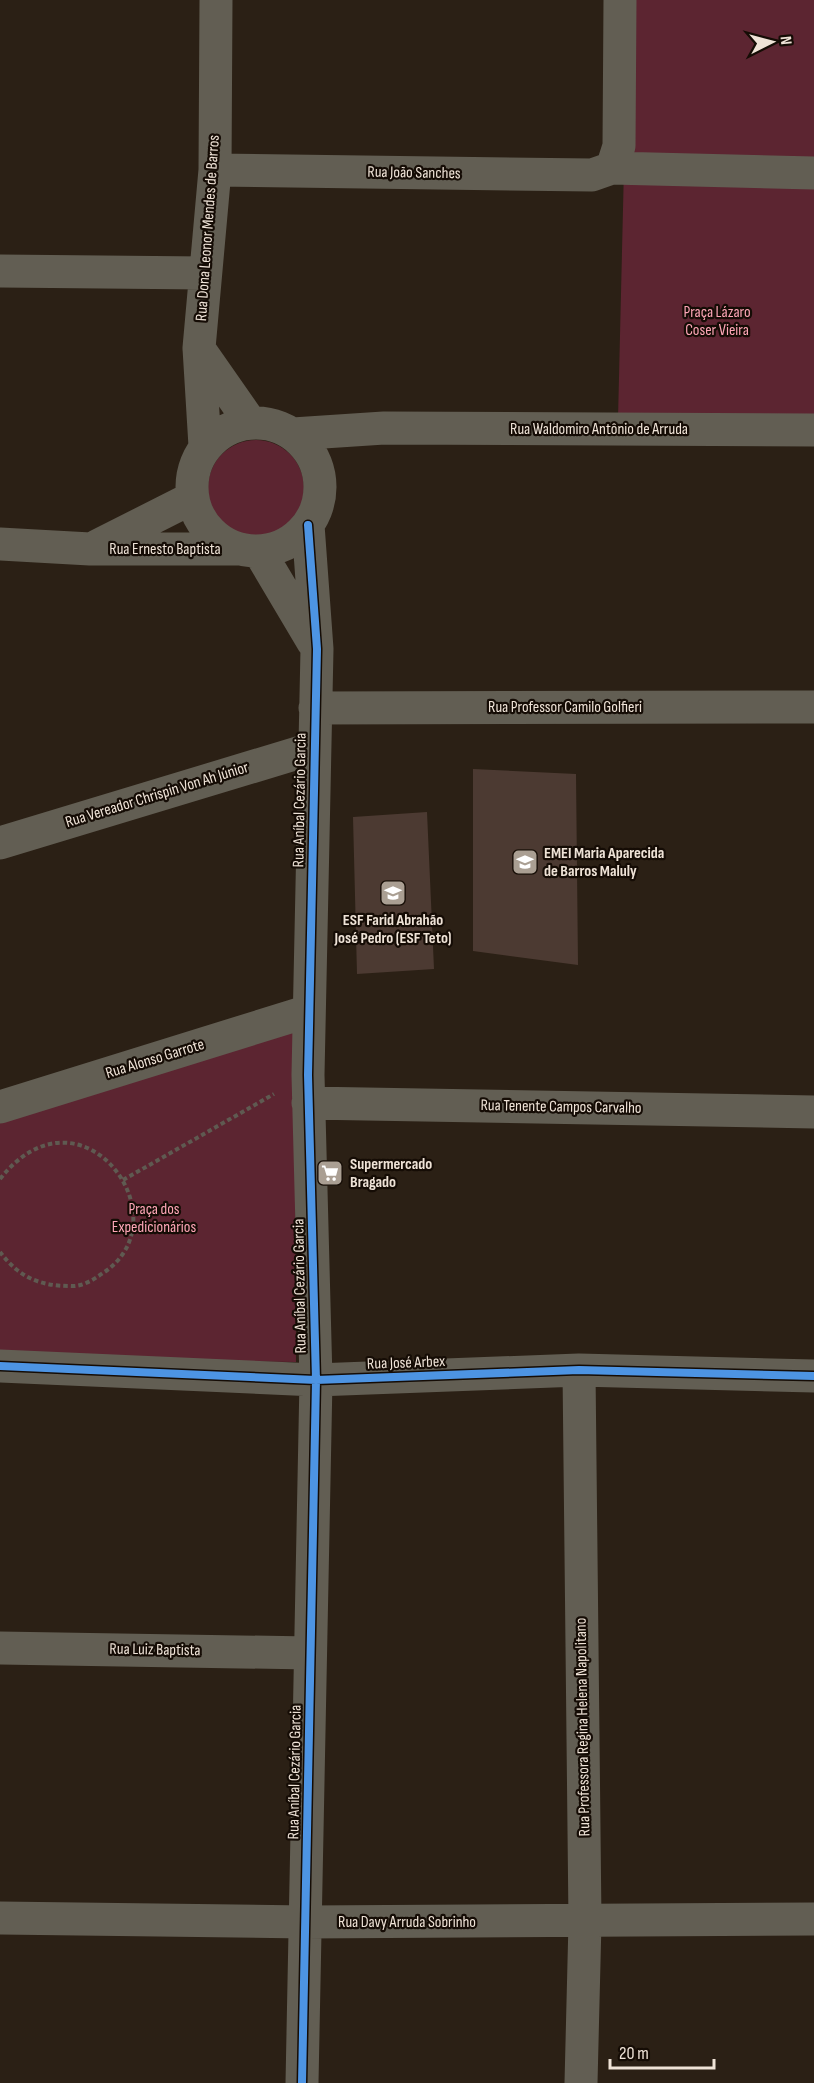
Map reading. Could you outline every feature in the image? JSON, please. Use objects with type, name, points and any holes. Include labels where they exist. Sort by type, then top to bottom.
[{"type":"street","name":"Rua Dona Leonor Mendes de Barros","points":[[205,446],[199,348],[215,170],[216,0]]},
{"type":"street","points":[[612,168],[620,146],[620,0]]},
{"type":"street","name":"Rua João Sanches","points":[[215,170],[592,175],[612,168],[814,173]]},
{"type":"street","points":[[0,271],[204,273]]},
{"type":"street","points":[[199,348],[250,422]]},
{"type":"street","points":[[250,422],[273,424],[293,434],[308,448],[317,467],[320,487],[317,507],[308,525],[294,539],[277,548],[250,550],[224,543],[209,531],[198,516],[192,498],[192,480],[196,461],[205,446],[225,429],[250,422]]},
{"type":"street","points":[[317,467],[384,428]]},
{"type":"street","name":"Rua Waldomiro Antônio de Arruda","points":[[293,434],[384,428],[814,430]]},
{"type":"street","name":"Rua Ernesto Baptista","points":[[90,549],[192,498]]},
{"type":"street","name":"Rua Aníbal Cezário Garcia","points":[[303,2083],[316,1380],[308,1089],[317,649],[308,525]]},
{"type":"street","name":"Rua Ernesto Baptista","points":[[1,545],[90,549],[250,550]]},
{"type":"street","points":[[250,550],[317,649]]},
{"type":"street","name":"Rua Professor Camilo Golfieri","points":[[315,708],[814,707]]},
{"type":"street","name":"Rua Vereador Chrispin Von Ah Júnior","points":[[0,843],[314,747]]},
{"type":"street","name":"Rua Alonso Garrote","points":[[0,1107],[309,1011]]},
{"type":"street","name":"Rua Tenente Campos Carvalho","points":[[308,1089],[814,1112]]},
{"type":"street","name":"Rua José Arbex","points":[[0,1366],[316,1380],[579,1370],[814,1376]]},
{"type":"street","name":"Rua Professora Regina Helena Napolitano","points":[[579,1370],[585,1922],[581,2083]]},
{"type":"street","name":"Rua Luiz Baptista","points":[[0,1648],[310,1653]]},
{"type":"street","name":"Rua Davy Arruda Sobrinho","points":[[0,1918],[306,1922],[814,1919]]},
{"type":"path","points":[[123,1180],[308,1089]]},
{"type":"path","points":[[0,1179],[16,1159],[38,1147],[68,1143],[89,1148],[107,1159],[118,1170],[133,1204],[133,1224],[125,1250],[110,1268],[90,1282],[74,1286],[46,1286],[32,1281],[9,1264],[0,1252]]},
{"type":"green space","name":"Praça Lázaro Coser Vieira","points":[[628,0],[814,0],[814,418],[618,419]]},
{"type":"green space","points":[[256,440],[274,444],[290,454],[300,470],[304,488],[300,506],[290,522],[274,532],[256,536],[238,532],[222,522],[212,506],[208,488],[212,470],[222,454],[238,444]]},
{"type":"green space","name":"Praça dos Expedicionários","points":[[295,1023],[296,1362],[0,1358],[0,1119]]},
{"type":"building","name":"EMEI Maria Aparecida de Barros Maluly","points":[[473,769],[576,774],[578,965],[473,951]]},
{"type":"building","name":"ESF Farid Abrahão José Pedro (ESF Teto)","points":[[427,812],[434,969],[357,974],[353,817]]},
{"type":"cycle path","points":[[302,2083],[316,1380],[308,1075],[317,649],[308,525]]},
{"type":"cycle path","points":[[0,1366],[316,1380],[579,1370],[814,1376]]},
{"type":"place","name":"EMEI Maria Aparecida de Barros Maluly","points":[[525,862]]},
{"type":"place","name":"ESF Farid Abrahão José Pedro (ESF Teto)","points":[[393,893]]},
{"type":"place","name":"Supermercado Bragado","points":[[330,1173]]}]
